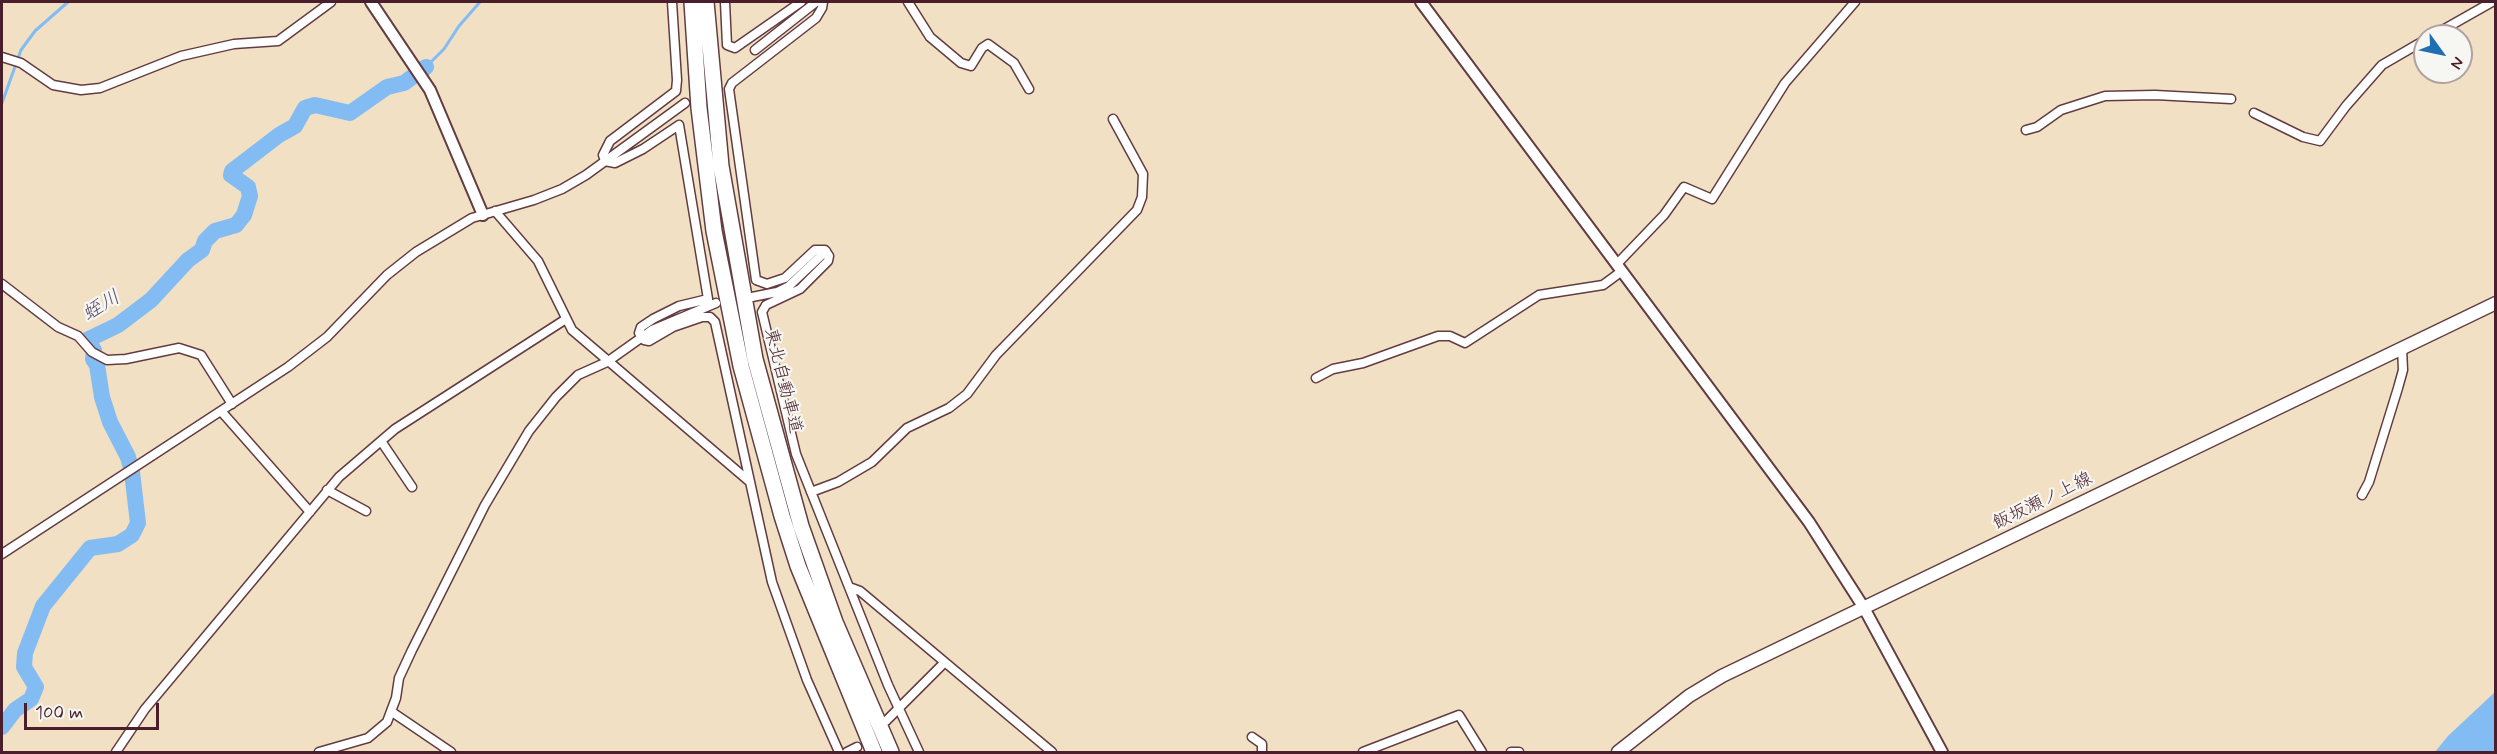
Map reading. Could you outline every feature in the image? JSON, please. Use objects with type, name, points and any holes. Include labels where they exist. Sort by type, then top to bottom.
[{"type":"highway","name":"東北自動車道","points":[[692,2],[706,169],[725,291],[741,366],[798,566],[874,753]]},
{"type":"highway","name":"東北自動車道","points":[[706,2],[722,176],[755,359],[801,526],[835,622],[891,753]]},
{"type":"main road","name":"飯坂瀬ノ上線","points":[[1618,753],[1689,696],[1714,681],[2496,303]]},
{"type":"street","points":[[2,57],[16,61],[53,85],[81,90],[100,88],[181,56],[234,44],[278,41],[331,2]]},
{"type":"street","points":[[371,2],[430,90],[483,215]]},
{"type":"street","points":[[605,161],[603,155],[610,141],[676,91],[672,2]]},
{"type":"street","points":[[725,2],[727,45],[735,48],[801,2]]},
{"type":"street","points":[[755,50],[816,2]]},
{"type":"street","points":[[823,2],[816,18],[732,83],[729,88],[756,280],[763,284],[779,280],[815,250],[826,251]]},
{"type":"street","points":[[908,2],[930,37],[961,63],[971,66],[982,48],[988,44],[1014,63],[1029,89]]},
{"type":"street","points":[[1421,2],[1809,522],[1864,608],[1942,753]]},
{"type":"street","points":[[1316,378],[1333,369],[1363,363],[1438,336],[1450,336],[1465,343],[1539,295],[1603,285],[1664,215],[1684,187],[1712,199],[1785,83],[1855,2]]},
{"type":"street","points":[[2453,24],[2492,2]]},
{"type":"street","points":[[2254,113],[2302,137],[2320,141],[2346,106],[2382,65],[2413,47]]},
{"type":"street","points":[[2026,130],[2037,127],[2061,110],[2105,96],[2138,94],[2231,99]]},
{"type":"street","points":[[2,554],[232,404],[327,337],[387,275],[416,252],[472,218],[562,189],[685,103]]},
{"type":"street","points":[[810,492],[838,482],[872,462],[907,428],[949,408],[967,394],[996,354],[1137,210],[1143,189],[1141,168],[1113,119]]},
{"type":"street","points":[[605,161],[615,163],[628,157],[679,125],[695,236],[708,299],[679,306],[652,319],[641,327],[639,333],[641,337]]},
{"type":"street","points":[[495,212],[538,261],[572,330],[750,483]]},
{"type":"street","points":[[752,297],[789,286],[826,251]]},
{"type":"street","points":[[826,251],[829,256],[828,261],[800,289],[766,304],[762,312],[796,454],[919,753]]},
{"type":"street","points":[[2,284],[58,327],[78,336],[94,353],[113,361],[167,348],[189,349],[201,355],[232,404]]},
{"type":"street","points":[[319,753],[368,738],[383,727],[392,712],[399,678],[412,650],[508,464],[529,431],[570,381],[607,362],[641,337],[668,322],[716,303]]},
{"type":"street","points":[[641,337],[650,341],[673,327],[702,317],[710,317],[715,322],[772,582],[807,680],[839,753]]},
{"type":"street","points":[[116,753],[145,709],[327,490],[381,441],[526,342],[566,319]]},
{"type":"street","points":[[2362,495],[2369,482],[2403,370],[2402,348]]},
{"type":"street","points":[[221,411],[310,512]]},
{"type":"street","points":[[381,441],[412,487]]},
{"type":"street","points":[[327,490],[366,511]]},
{"type":"street","points":[[849,587],[861,591],[1052,753]]},
{"type":"street","points":[[886,721],[944,663]]},
{"type":"street","points":[[392,712],[451,753]]},
{"type":"street","points":[[1363,753],[1459,715],[1482,753]]},
{"type":"street","points":[[1252,737],[1262,744],[1262,753]]},
{"type":"street","points":[[847,753],[857,747]]},
{"type":"street","points":[[1511,753],[1519,753]]},
{"type":"water","points":[[2495,692],[2495,752],[2435,752],[2448,736]]},
{"type":"waterway","points":[[2,103],[21,50],[35,31],[68,2]]},
{"type":"waterway","points":[[426,67],[444,49],[459,26],[480,2]]},
{"type":"waterway","name":"蛭川","points":[[2,727],[15,710],[31,699],[36,687],[24,667],[25,653],[43,606],[90,548],[118,544],[132,535],[138,523],[128,457],[110,422],[102,397],[97,365],[93,359],[94,350],[87,340],[118,325],[151,300],[188,260],[202,250],[205,241],[215,231],[236,225],[244,215],[250,196],[248,187],[231,175],[232,171],[279,135],[295,126],[305,108],[315,105],[350,113],[387,87],[404,83],[426,67]]}]
